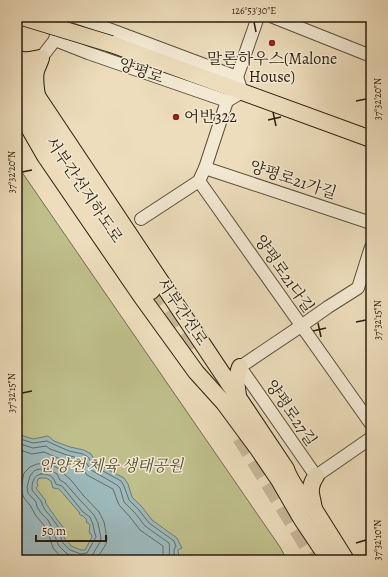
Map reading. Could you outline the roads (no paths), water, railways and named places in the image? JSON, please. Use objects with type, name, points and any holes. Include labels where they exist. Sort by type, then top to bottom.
[{"type":"highway","name":"서부간선지하도로","points":[[17,90],[151,290]]},
{"type":"main road","name":"양평로","points":[[22,17],[240,85],[371,139]]},
{"type":"main road","points":[[17,58],[27,61],[41,58],[36,71],[35,84],[37,96]]},
{"type":"main road","name":"서부간선로","points":[[17,66],[213,358],[307,503],[314,509],[346,560]]},
{"type":"main road","name":"서부간선로","points":[[17,108],[45,156],[140,296],[196,372],[224,403],[258,449],[329,560]]},
{"type":"main road","points":[[213,358],[228,368],[240,367]]},
{"type":"main road","points":[[238,398],[236,380],[240,367]]},
{"type":"main road","points":[[286,469],[308,478],[316,476]]},
{"type":"main road","points":[[314,509],[310,488],[311,483],[316,476]]},
{"type":"street","points":[[41,58],[55,40],[59,17]]},
{"type":"street","name":"양평로","points":[[76,17],[240,85]]},
{"type":"street","points":[[141,219],[199,180],[205,168],[227,101],[240,85],[258,17]]},
{"type":"street","points":[[273,17],[371,56]]},
{"type":"street","name":"양평로","points":[[55,40],[88,53],[227,101]]},
{"type":"street","name":"양평로21가길","points":[[205,168],[371,223]]},
{"type":"street","name":"양평로21다길","points":[[199,180],[371,424]]},
{"type":"street","points":[[240,367],[287,334],[358,288],[371,247]]},
{"type":"street","name":"양평로27길","points":[[240,367],[316,476]]},
{"type":"street","points":[[316,476],[371,438]]},
{"type":"water","points":[[17,434],[33,439],[48,436],[54,441],[84,450],[91,454],[96,463],[124,478],[128,484],[132,497],[152,520],[177,538],[182,548],[178,550],[178,560],[17,560]],"holes":[[[46,478],[51,481],[53,488],[59,489],[90,525],[89,533],[92,537],[85,550],[71,546],[64,538],[64,528],[36,488],[38,486],[38,479]]]},
{"type":"tunnel","points":[[151,290],[192,355]]},
{"type":"tunnel","points":[[241,437],[317,560]]},
{"type":"place","name":"말론하우스(Malone House)","points":[[272,43]]},
{"type":"place","name":"어반322","points":[[176,117]]},
{"type":"park label","name":"안양천 체육 생태공원","points":[[111,466]]}]
